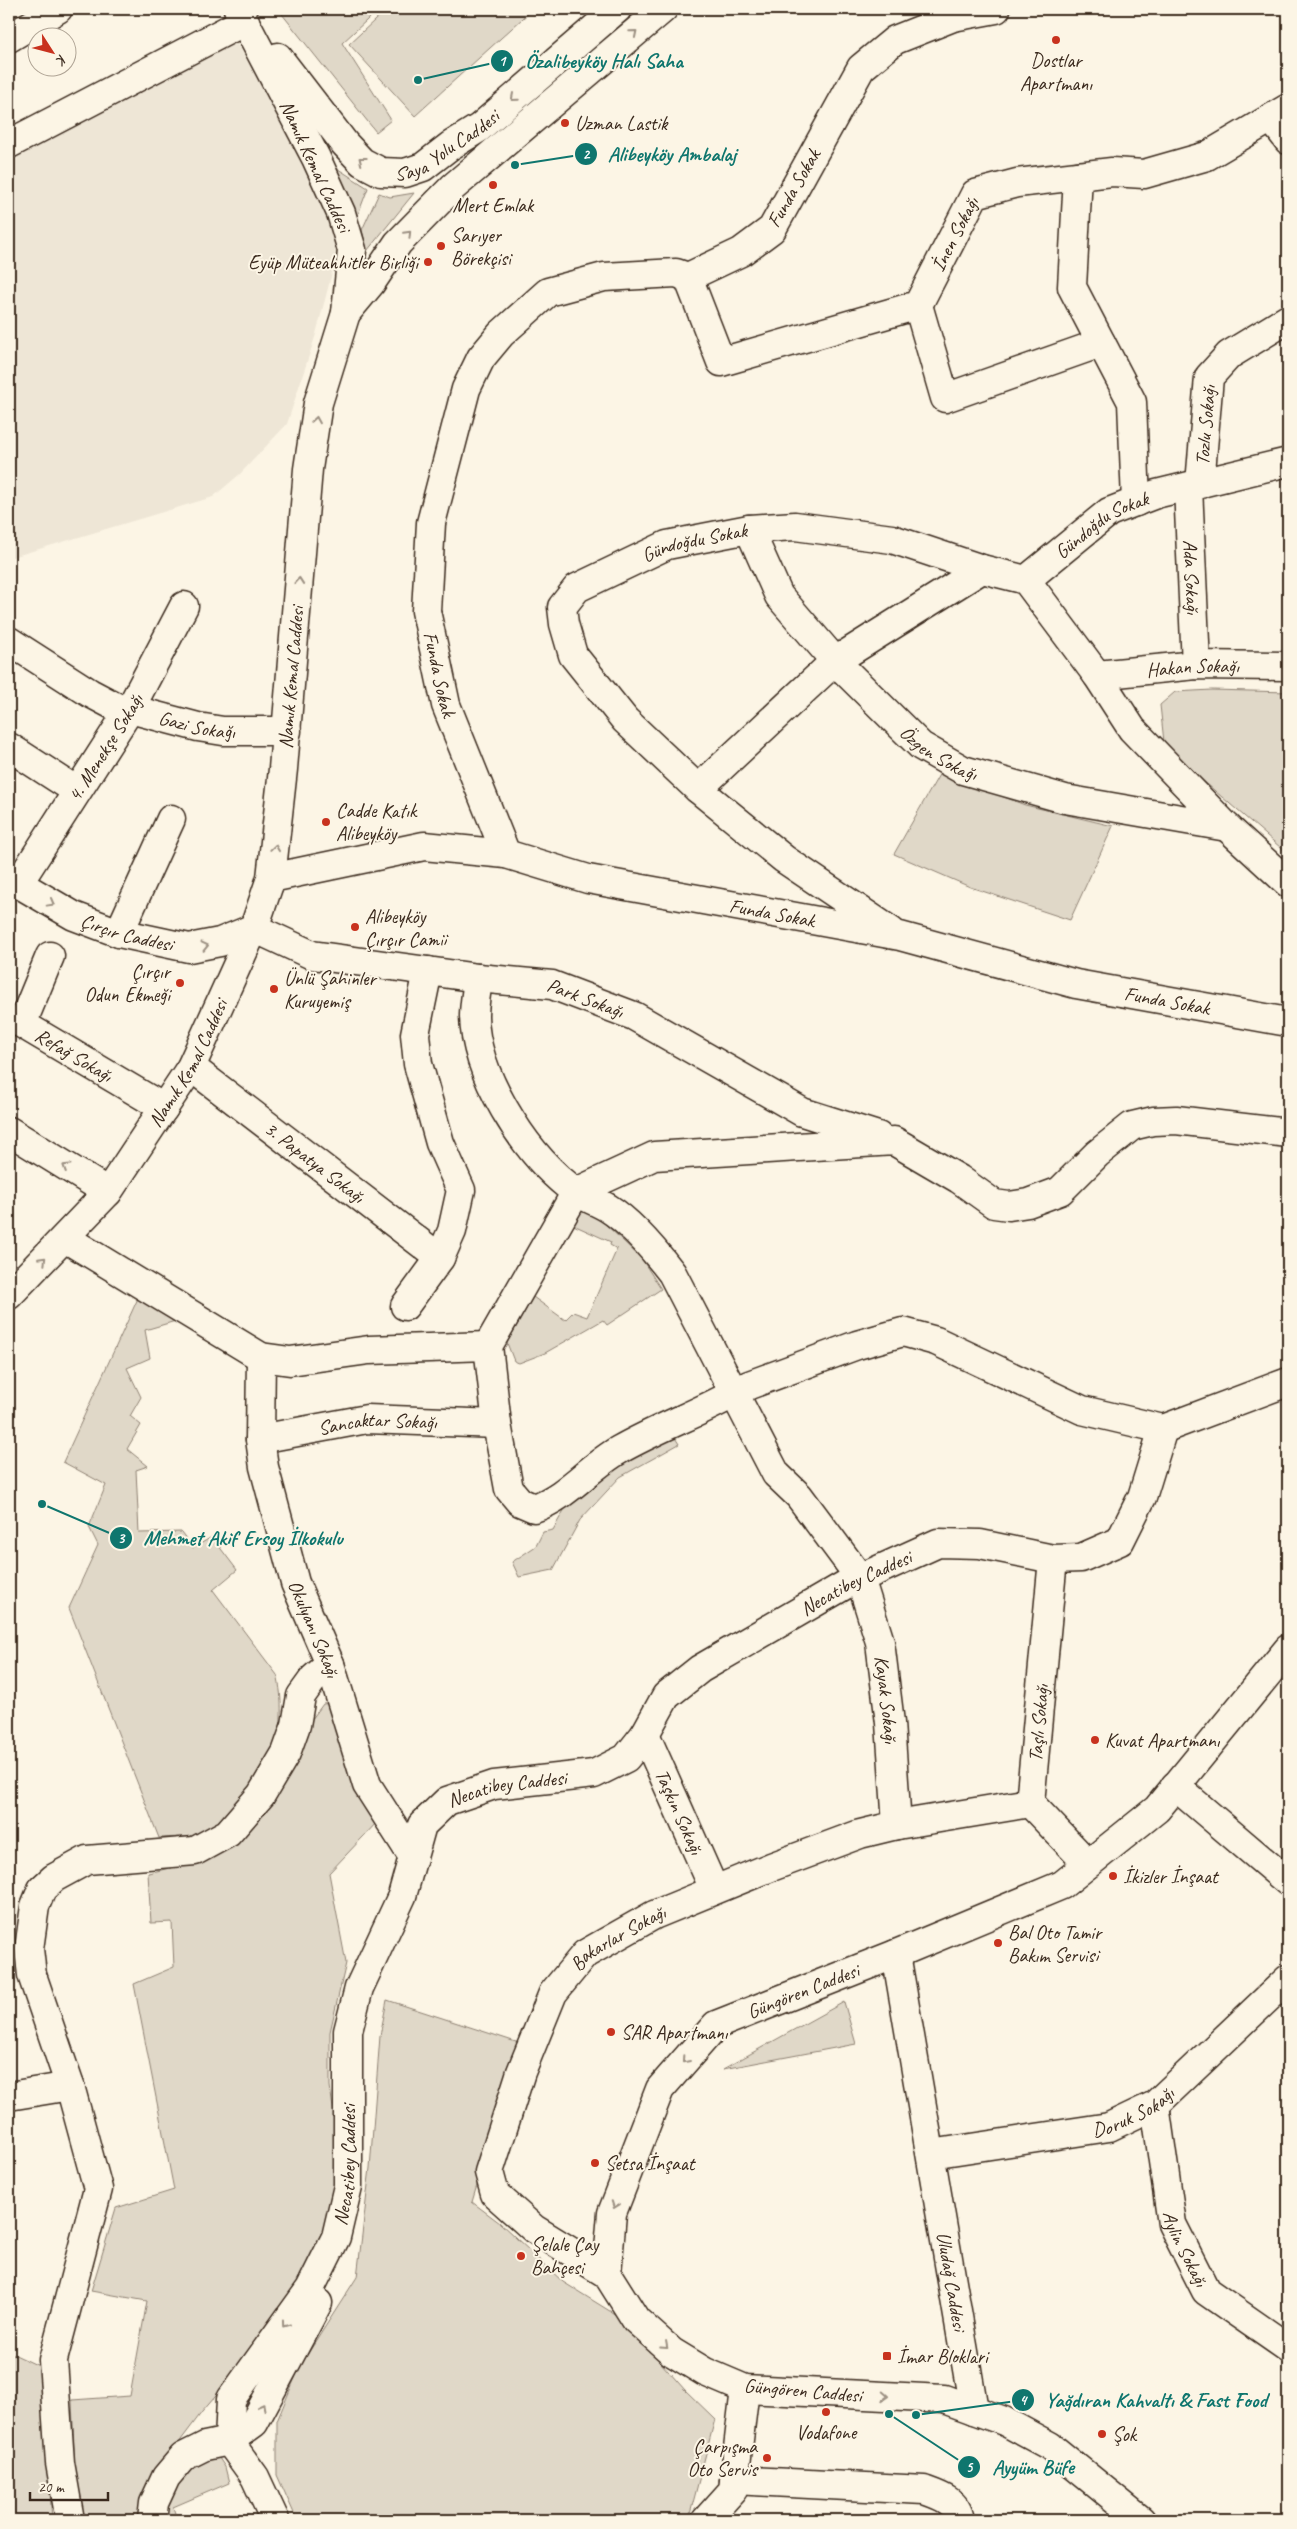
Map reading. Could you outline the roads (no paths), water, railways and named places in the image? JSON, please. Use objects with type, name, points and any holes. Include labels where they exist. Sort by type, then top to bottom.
[{"type":"street","points":[[9,38],[58,9]]},
{"type":"street","name":"Saya Yolu Caddesi","points":[[242,15],[273,51],[345,144],[362,162],[382,172],[405,173],[422,168],[450,146],[479,128],[617,9]]},
{"type":"street","name":"Saya Yolu Caddesi","points":[[346,313],[371,283],[398,243],[453,187],[663,9]]},
{"type":"street","name":"Funda Sokak","points":[[996,9],[953,17],[896,40],[861,68],[772,229],[741,252],[688,278],[676,273],[604,277],[548,292],[501,334],[486,352],[466,389],[430,523],[426,611],[446,705],[506,854],[588,879],[900,936],[1076,984],[1288,1022]]},
{"type":"street","points":[[9,144],[242,15]]},
{"type":"street","name":"Namık Kemal Caddesi","points":[[9,1294],[108,1192],[191,1067],[254,928],[271,878],[287,731],[308,469],[318,403],[346,313],[352,250],[348,232],[316,158],[242,15]]},
{"type":"street","name":"İnen Sokağı","points":[[918,305],[975,194],[1017,183],[1112,172],[1144,174],[1207,156],[1283,123]]},
{"type":"street","points":[[1078,176],[1072,287],[1132,402],[1136,502]]},
{"type":"street","points":[[688,278],[720,362],[918,305],[945,398],[1101,343]]},
{"type":"street","name":"Tozlu Sokağı","points":[[1194,486],[1209,376],[1229,356],[1288,319]]},
{"type":"street","name":"Gündoğdu Sokak","points":[[900,936],[784,859],[698,790],[625,720],[573,655],[564,624],[562,607],[577,588],[667,545],[748,529],[795,526],[892,539],[982,569],[1026,580],[1109,512],[1156,494],[1288,462]]},
{"type":"street","name":"Ada Sokağı","points":[[1194,486],[1196,665]]},
{"type":"street","name":"Özgen Sokağı","points":[[748,529],[779,596],[835,661],[921,746],[963,770],[1065,799],[1227,828]]},
{"type":"street","points":[[698,790],[835,661],[982,569]]},
{"type":"street","points":[[1026,580],[1097,675],[1132,729],[1227,828],[1288,883]]},
{"type":"street","name":"4. Menekşe Sokağı","points":[[14,881],[77,791],[130,709],[184,606]]},
{"type":"street","name":"Gazi Sokağı","points":[[9,641],[90,693],[124,711],[130,709],[198,727],[223,731],[287,731]]},
{"type":"street","name":"Hakan Sokağı","points":[[1097,675],[1196,665],[1288,666]]},
{"type":"street","points":[[9,747],[77,791]]},
{"type":"street","points":[[119,933],[171,819]]},
{"type":"street","points":[[271,878],[424,846],[506,854]]},
{"type":"street","name":"Çırçır Caddesi","points":[[14,881],[74,916],[119,933],[189,948],[220,942],[254,928]]},
{"type":"street","name":"Park Sokağı","points":[[254,928],[312,955],[478,978],[552,985],[634,1016],[802,1112],[894,1141],[959,1179],[994,1204],[1009,1206],[1028,1203],[1060,1191],[1097,1154],[1132,1126],[1153,1121],[1176,1120],[1288,1133]]},
{"type":"street","name":"Refağ Sokağı","points":[[50,956],[22,1024],[164,1108]]},
{"type":"street","points":[[405,1306],[440,1258],[452,1231],[462,1190],[440,1143],[418,1064],[415,1034],[428,971]]},
{"type":"street","name":"Kayak Sokağı","points":[[478,978],[474,1016],[484,1068],[514,1123],[536,1153],[576,1192],[609,1208],[651,1247],[672,1273],[776,1474],[799,1496],[860,1578],[880,1642],[890,1723],[897,1825]]},
{"type":"street","name":"3. Papatya Sokağı","points":[[191,1067],[440,1258]]},
{"type":"street","points":[[9,1131],[108,1192]]},
{"type":"street","points":[[894,1141],[654,1156],[576,1192],[488,1346],[497,1424],[509,1489],[520,1502],[534,1508],[548,1503],[617,1451],[749,1385],[857,1345],[903,1332],[936,1341],[1082,1410],[1163,1429],[1288,1382]]},
{"type":"street","points":[[65,1238],[261,1357],[290,1360],[369,1350],[488,1346]]},
{"type":"street","name":"Okulyanı Sokağı","points":[[261,1357],[260,1439],[264,1467],[295,1584],[330,1664],[367,1785],[413,1857]]},
{"type":"street","name":"Sancaktar Sokağı","points":[[260,1439],[366,1419],[497,1424]]},
{"type":"street","name":"Necatibey Caddesi","points":[[229,2441],[254,2423],[324,2290],[348,2186],[348,2031],[359,1988],[402,1896],[422,1825],[447,1801],[494,1785],[594,1774],[626,1758],[645,1734],[666,1696],[700,1669],[860,1578],[938,1543],[980,1544],[1053,1559],[1081,1558],[1120,1541],[1142,1497],[1163,1429]]},
{"type":"street","name":"Taşlı Sokağı","points":[[1030,1803],[1053,1559]]},
{"type":"street","name":"Güngören Caddesi","points":[[974,2410],[944,2399],[745,2389],[705,2372],[672,2352],[636,2320],[607,2274],[612,2213],[660,2088],[716,2025],[896,1954],[1062,1885],[1157,1809],[1288,1649]]},
{"type":"street","points":[[70,2520],[60,2463],[53,2360],[98,2189],[70,2086],[32,1975],[29,1949],[30,1926],[35,1906],[42,1889],[54,1878],[87,1860],[195,1851],[228,1833],[261,1795],[286,1753],[296,1725],[301,1696],[314,1678],[330,1664]]},
{"type":"street","name":"Taşkın Sokağı","points":[[645,1734],[714,1889]]},
{"type":"street","points":[[1175,1786],[1288,1882]]},
{"type":"street","points":[[1030,1803],[1088,1864]]},
{"type":"street","name":"Bakarlar Sokağı","points":[[607,2274],[534,2229],[495,2194],[489,2172],[521,2072],[553,1993],[585,1954],[654,1915],[714,1889],[860,1834],[897,1825],[1030,1803]]},
{"type":"street","name":"Uludağ Caddesi","points":[[896,1954],[974,2410]]},
{"type":"street","name":"Doruk Sokağı","points":[[931,2154],[1109,2126],[1155,2105],[1288,1979]]},
{"type":"street","points":[[9,2096],[70,2086]]},
{"type":"street","name":"Aylin Sokağı","points":[[1155,2105],[1172,2224],[1206,2290],[1288,2348]]},
{"type":"street","points":[[706,2520],[733,2490],[745,2389]]},
{"type":"street","points":[[974,2410],[1004,2421],[1050,2446],[1141,2520]]},
{"type":"street","points":[[152,2520],[154,2504],[166,2477],[183,2457],[204,2446],[229,2441],[255,2477],[275,2520]]},
{"type":"street","points":[[734,2480],[924,2490],[946,2498],[959,2512],[960,2520]]},
{"type":"place","name":"Dostlar Apartmanı","points":[[1056,40]]},
{"type":"place","name":"Özalibeyköy Halı Saha","points":[[418,80]]},
{"type":"place","name":"Uzman Lastik","points":[[565,123]]},
{"type":"place","name":"Alibeyköy Ambalaj","points":[[515,165]]},
{"type":"place","name":"Mert Emlak","points":[[493,185]]},
{"type":"place","name":"Sarıyer Börekçisi","points":[[441,246]]},
{"type":"place","name":"Eyüp Müteahhitler Birliği","points":[[428,262]]},
{"type":"place","name":"Cadde Katık Alibeyköy","points":[[326,822]]},
{"type":"place","name":"Alibeyköy Çırçır Camii","points":[[355,927]]},
{"type":"place","name":"Çırçır Odun Ekmeği","points":[[180,983]]},
{"type":"place","name":"Ünlü Şahinler Kuruyemiş","points":[[274,989]]},
{"type":"place","name":"Mehmet Akif Ersoy İlkokulu","points":[[42,1504]]},
{"type":"place","name":"Kuvat Apartmanı","points":[[1095,1740]]},
{"type":"place","name":"İkizler İnşaat","points":[[1113,1876]]},
{"type":"place","name":"Bal Oto Tamir Bakım Servisi","points":[[998,1943]]},
{"type":"place","name":"SAR Apartmanı","points":[[611,2032]]},
{"type":"place","name":"Setsa İnşaat","points":[[595,2163]]},
{"type":"place","name":"Şelale Çay Bahçesi","points":[[521,2256]]},
{"type":"place","name":"İmar Bloklari","points":[[887,2356]]},
{"type":"place","name":"Vodafone","points":[[826,2412]]},
{"type":"place","name":"Ayyüm Büfe","points":[[889,2414]]},
{"type":"place","name":"Yağdıran Kahvaltı & Fast Food","points":[[916,2415]]},
{"type":"place","name":"Şok","points":[[1102,2434]]},
{"type":"place","name":"Çarpışma Oto Servis","points":[[767,2458]]}]
